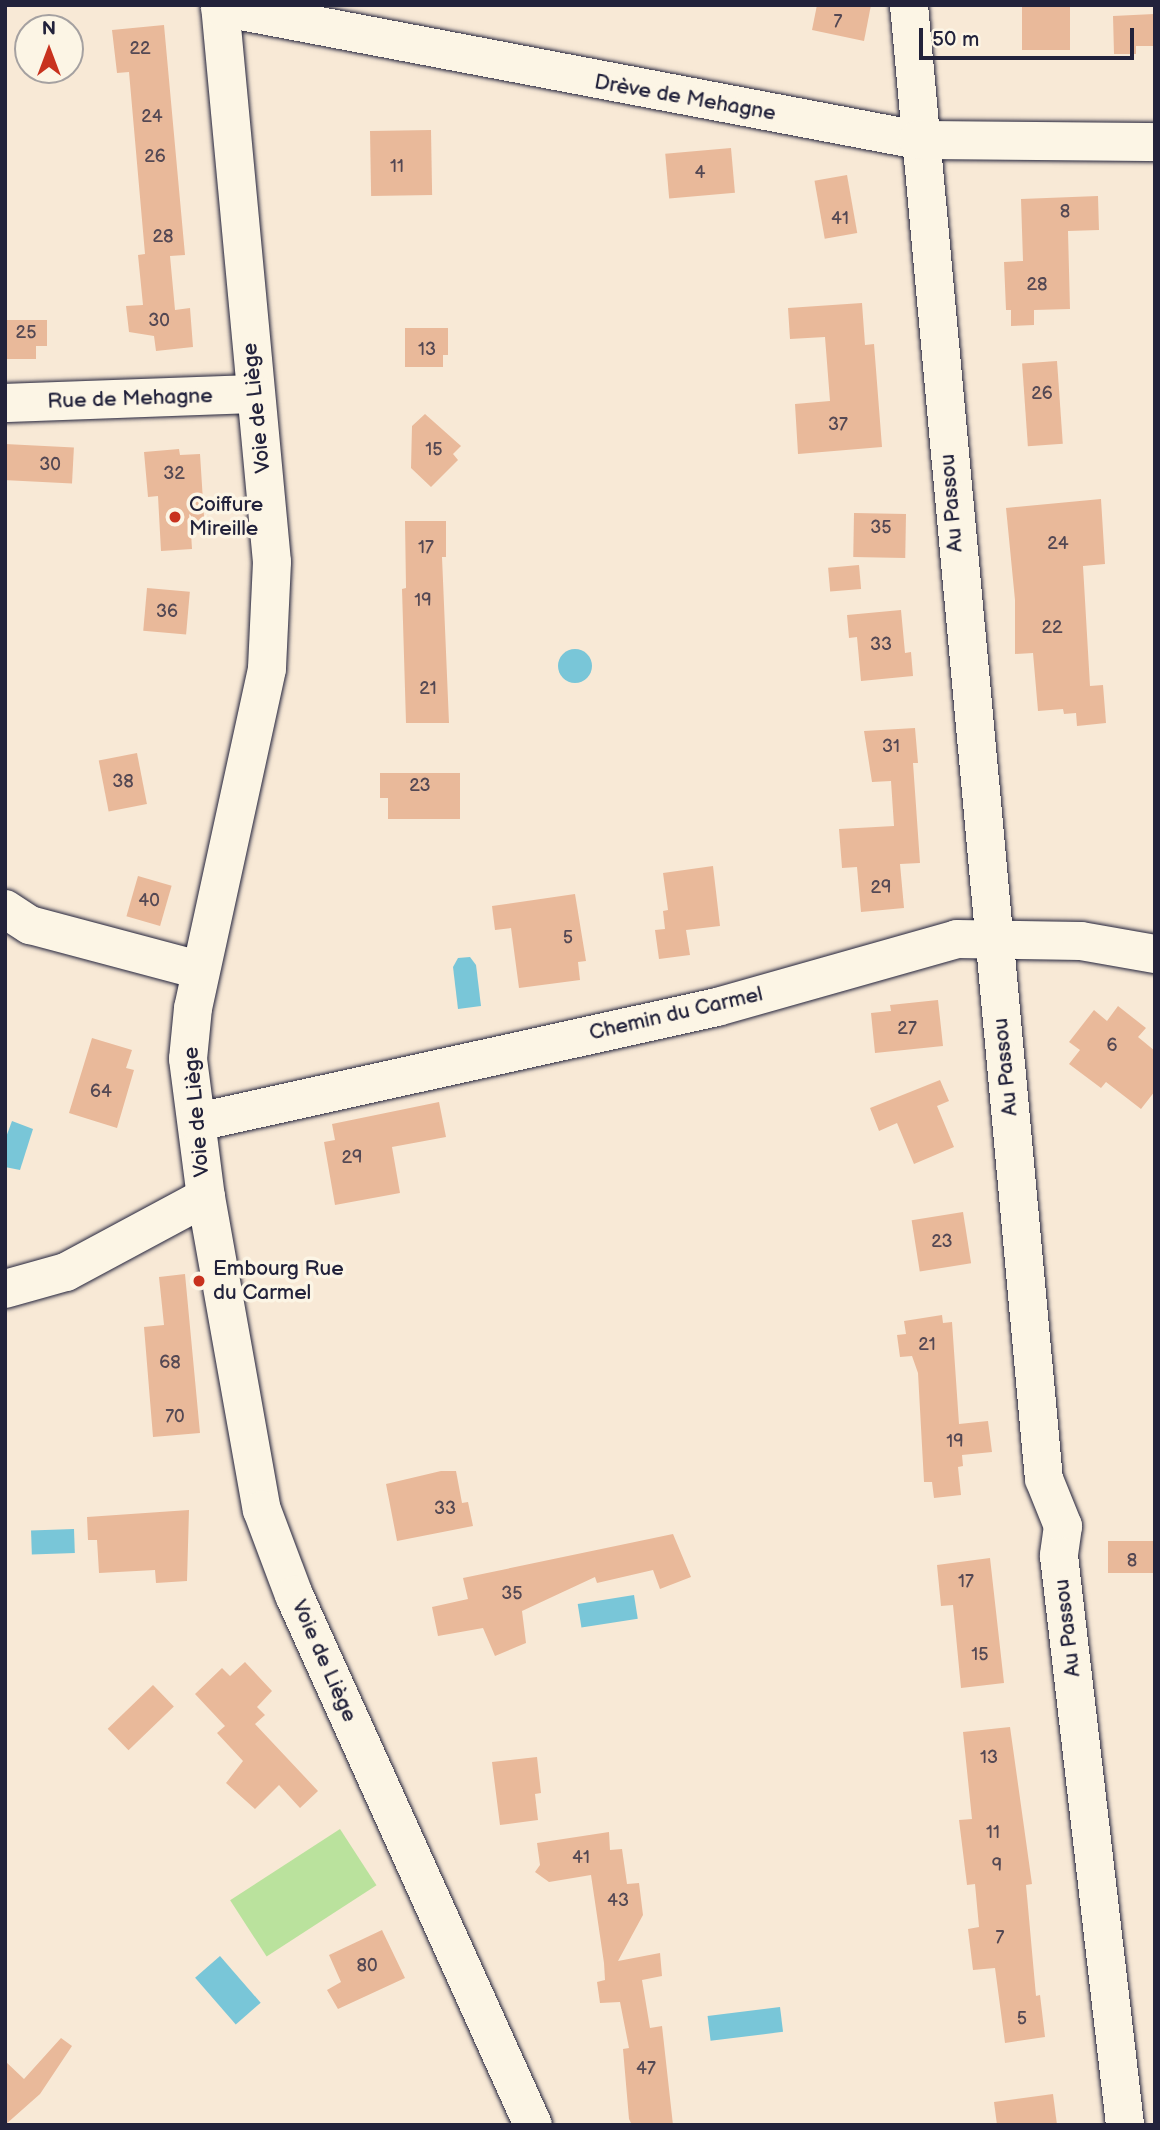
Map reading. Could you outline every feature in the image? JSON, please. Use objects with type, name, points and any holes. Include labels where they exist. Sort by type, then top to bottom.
[{"type":"street","name":"Au Passou","points":[[909,5],[918,140],[1044,1479],[1063,1526],[1059,1556],[1125,2125]]},
{"type":"street","name":"Drève de Mehagne","points":[[220,6],[918,140],[1155,142]]},
{"type":"street","name":"Voie de Liège","points":[[220,6],[271,562],[267,669],[243,794],[199,970],[188,1059],[206,1197],[262,1510],[293,1595],[533,2125]]},
{"type":"street","name":"Rue de Mehagne","points":[[5,403],[255,394]]},
{"type":"street","points":[[5,909],[30,925],[199,970]]},
{"type":"street","name":"Chemin du Carmel","points":[[198,1122],[717,1007],[957,939],[1081,941],[1155,954]]},
{"type":"street","points":[[5,1289],[66,1272],[206,1197]]},
{"type":"green space","points":[[340,1829],[376,1885],[267,1957],[230,1900]]},
{"type":"water","points":[[575,649],[587,654],[592,666],[587,678],[575,683],[563,678],[558,666],[563,654]]},
{"type":"water","points":[[470,957],[476,965],[481,1006],[458,1009],[453,967],[458,958]]},
{"type":"water","points":[[12,1121],[33,1129],[20,1170],[5,1167],[5,1140]]},
{"type":"water","points":[[74,1529],[75,1553],[32,1554],[31,1531]]},
{"type":"water","points":[[634,1595],[638,1619],[581,1628],[578,1604]]},
{"type":"water","points":[[220,1956],[261,2003],[236,2024],[195,1978]]},
{"type":"water","points":[[780,2007],[783,2032],[711,2041],[708,2016]]},
{"type":"building","points":[[817,5],[871,5],[864,41],[812,30]]},
{"type":"building","points":[[1022,5],[1070,5],[1070,50],[1022,50]]},
{"type":"building","points":[[1154,14],[1155,46],[1136,46],[1136,54],[1114,54],[1113,16]]},
{"type":"building","points":[[164,25],[185,255],[170,256],[175,310],[190,308],[193,347],[156,351],[154,336],[129,332],[126,306],[143,305],[138,255],[145,254],[129,72],[117,73],[112,30]]},
{"type":"building","points":[[431,130],[432,195],[371,196],[370,131]]},
{"type":"building","points":[[731,148],[735,193],[669,199],[665,154]]},
{"type":"building","points":[[847,175],[857,233],[825,239],[815,181]]},
{"type":"building","points":[[1098,196],[1099,230],[1068,231],[1070,309],[1034,310],[1034,325],[1011,326],[1011,310],[1006,310],[1004,262],[1023,261],[1021,199]]},
{"type":"building","points":[[862,303],[865,345],[874,344],[882,447],[798,454],[795,404],[830,401],[825,337],[790,339],[788,308]]},
{"type":"building","points":[[5,320],[47,320],[47,346],[36,346],[36,359],[5,359]]},
{"type":"building","points":[[405,328],[448,328],[448,355],[443,355],[443,367],[405,367]]},
{"type":"building","points":[[1057,361],[1063,444],[1028,446],[1022,363]]},
{"type":"building","points":[[425,414],[461,446],[453,454],[458,460],[431,487],[411,468],[412,426]]},
{"type":"building","points":[[5,444],[74,448],[72,484],[5,480]]},
{"type":"building","points":[[179,449],[180,455],[200,454],[205,532],[191,533],[192,549],[161,551],[158,496],[148,497],[144,452]]},
{"type":"building","points":[[1101,499],[1105,564],[1083,566],[1090,686],[1103,685],[1106,723],[1077,726],[1076,713],[1064,714],[1063,709],[1038,711],[1033,653],[1015,654],[1015,600],[1006,508]]},
{"type":"building","points":[[854,513],[906,514],[905,558],[853,557]]},
{"type":"building","points":[[405,521],[446,521],[446,557],[442,557],[449,723],[406,723],[402,589],[406,588]]},
{"type":"building","points":[[859,565],[861,589],[830,592],[828,568]]},
{"type":"building","points":[[147,588],[190,592],[186,635],[143,631]]},
{"type":"building","points":[[901,610],[905,653],[911,652],[913,676],[861,681],[857,637],[849,638],[847,615]]},
{"type":"building","points":[[915,728],[918,763],[913,763],[920,863],[900,864],[904,908],[861,912],[857,867],[842,868],[839,829],[894,826],[891,781],[872,782],[864,731]]},
{"type":"building","points":[[137,753],[147,804],[109,811],[99,760]]},
{"type":"building","points":[[380,773],[460,773],[460,819],[388,819],[388,798],[380,798]]},
{"type":"building","points":[[713,866],[720,926],[686,930],[690,955],[659,959],[655,930],[665,929],[663,911],[668,910],[663,873]]},
{"type":"building","points":[[138,876],[172,886],[160,926],[126,916]]},
{"type":"building","points":[[575,894],[586,961],[578,962],[580,980],[519,988],[511,928],[495,930],[492,906]]},
{"type":"building","points":[[938,1000],[943,1046],[875,1053],[871,1013],[891,1011],[890,1005]]},
{"type":"building","points":[[1118,1006],[1146,1028],[1138,1037],[1155,1051],[1155,1091],[1141,1109],[1106,1082],[1101,1088],[1069,1064],[1080,1050],[1069,1042],[1094,1010],[1107,1021]]},
{"type":"building","points":[[92,1038],[132,1050],[126,1068],[134,1070],[117,1128],[69,1113]]},
{"type":"building","points":[[940,1080],[949,1101],[937,1106],[954,1147],[914,1164],[897,1123],[879,1131],[870,1108]]},
{"type":"building","points":[[439,1102],[446,1137],[392,1147],[400,1193],[335,1205],[324,1142],[335,1140],[332,1124]]},
{"type":"building","points":[[963,1212],[971,1263],[920,1271],[912,1220]]},
{"type":"building","points":[[185,1274],[200,1433],[153,1437],[144,1327],[164,1325],[159,1277]]},
{"type":"building","points":[[942,1315],[943,1323],[952,1322],[959,1424],[988,1421],[992,1452],[962,1455],[963,1466],[958,1467],[961,1495],[934,1498],[932,1482],[924,1482],[918,1373],[912,1356],[900,1357],[897,1335],[906,1334],[904,1321]]},
{"type":"building","points":[[441,1471],[456,1471],[462,1503],[468,1502],[473,1526],[397,1541],[386,1484]]},
{"type":"building","points":[[189,1510],[187,1581],[156,1583],[155,1570],[99,1573],[97,1540],[88,1540],[87,1517]]},
{"type":"building","points":[[673,1534],[691,1577],[660,1589],[653,1570],[597,1583],[595,1577],[522,1611],[526,1643],[495,1656],[483,1628],[438,1636],[432,1607],[468,1599],[463,1578]]},
{"type":"building","points":[[1108,1541],[1155,1541],[1155,1573],[1108,1573]]},
{"type":"building","points":[[990,1558],[1004,1683],[961,1688],[953,1605],[941,1606],[937,1565]]},
{"type":"building","points":[[245,1662],[272,1691],[257,1707],[265,1715],[255,1724],[318,1791],[300,1808],[279,1785],[255,1809],[226,1783],[243,1761],[217,1733],[225,1726],[195,1694],[222,1668],[230,1676]]},
{"type":"building","points":[[153,1685],[174,1707],[129,1750],[108,1729]]},
{"type":"building","points":[[1010,1727],[1032,1884],[1026,1885],[1036,1996],[1040,1995],[1045,2037],[1005,2043],[995,1968],[973,1970],[968,1929],[979,1927],[975,1884],[967,1885],[959,1820],[972,1819],[963,1732]]},
{"type":"building","points":[[537,1757],[541,1793],[535,1794],[538,1820],[500,1825],[492,1762]]},
{"type":"building","points":[[609,1832],[610,1850],[622,1849],[627,1884],[639,1883],[643,1915],[618,1961],[660,1953],[662,1976],[642,1980],[650,2028],[662,2026],[673,2125],[632,2125],[629,2119],[623,2049],[629,2048],[620,2002],[600,2003],[597,1982],[605,1980],[604,1963],[591,1875],[549,1882],[535,1872],[540,1865],[537,1843]]},
{"type":"building","points":[[382,1930],[405,1978],[338,2009],[327,1990],[341,1982],[329,1955]]},
{"type":"building","points":[[61,2038],[72,2046],[40,2094],[5,2125],[5,2061],[24,2079]]},
{"type":"building","points":[[1053,2094],[1057,2125],[997,2125],[994,2102]]},
{"type":"place","name":"Coiffure Mireille","points":[[175,517]]},
{"type":"place","name":"Embourg Rue du Carmel","points":[[199,1281]]}]
